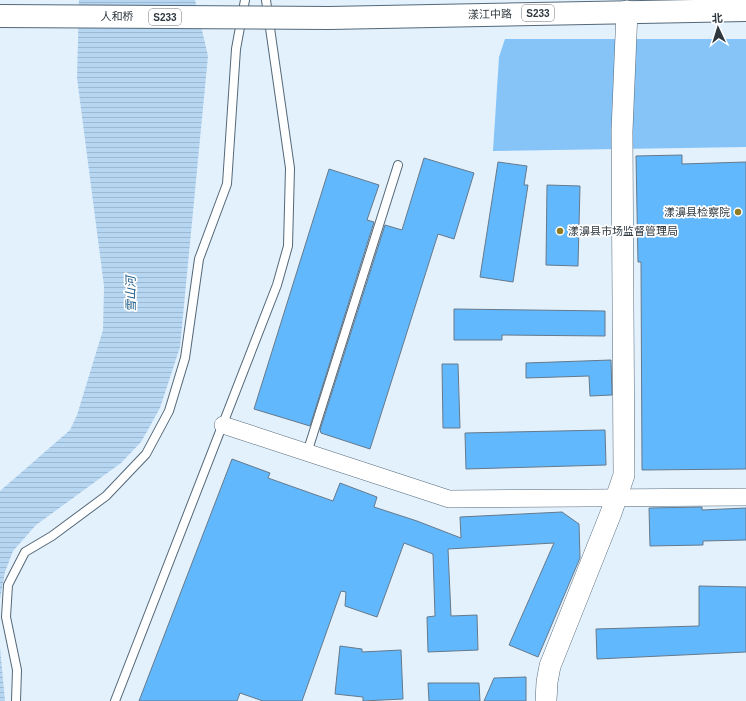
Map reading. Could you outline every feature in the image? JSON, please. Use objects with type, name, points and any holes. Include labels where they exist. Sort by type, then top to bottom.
[{"type":"main road","name":"漾江中路","points":[[329,18],[627,6],[746,10]]},
{"type":"main road","name":"人和桥","points":[[0,16],[329,18]]},
{"type":"street","points":[[546,701],[550,666],[616,499],[624,475],[622,131],[627,6]]},
{"type":"street","points":[[223,425],[449,499],[746,497]]},
{"type":"lane","points":[[16,701],[17,670],[6,617],[8,585],[25,552],[52,536],[106,496],[146,454],[169,411],[185,358],[199,259],[226,184],[234,94],[236,49],[245,0]]},
{"type":"lane","points":[[115,701],[277,285],[288,246],[290,168],[266,0]]},
{"type":"lane","points":[[307,453],[398,164]]},
{"type":"shaded area","points":[[505,39],[746,39],[746,147],[493,151],[499,57]]},
{"type":"water","name":"雪山河","points":[[79,0],[195,0],[208,56],[180,347],[160,408],[141,442],[121,463],[36,525],[13,551],[5,572],[0,599],[0,491],[70,430],[77,415],[103,330],[104,286],[77,78]]},
{"type":"water","points":[[0,647],[5,701],[0,701]]},
{"type":"building","points":[[682,155],[682,164],[746,162],[746,469],[642,470],[641,262],[638,262],[636,156]]},
{"type":"building","points":[[424,158],[474,173],[454,239],[438,234],[370,449],[321,433],[320,430],[385,225],[402,230]]},
{"type":"building","points":[[498,162],[527,166],[524,185],[528,185],[513,282],[480,277]]},
{"type":"building","points":[[329,169],[379,185],[367,220],[374,222],[310,426],[254,409]]},
{"type":"building","points":[[547,185],[580,186],[578,266],[546,265]]},
{"type":"building","points":[[454,309],[605,311],[605,336],[502,335],[502,340],[454,340]]},
{"type":"building","points":[[611,360],[612,395],[590,396],[589,376],[526,378],[526,363]]},
{"type":"building","points":[[442,364],[458,364],[460,428],[443,428]]},
{"type":"building","points":[[605,430],[606,465],[466,469],[465,433]]},
{"type":"building","points":[[232,459],[270,473],[268,478],[333,501],[340,483],[377,497],[374,507],[417,521],[461,538],[460,517],[562,512],[579,524],[580,558],[538,657],[509,645],[554,543],[448,549],[451,616],[477,615],[478,650],[428,652],[427,617],[435,616],[433,554],[404,543],[377,617],[345,606],[346,592],[341,591],[302,701],[263,701],[240,693],[237,701],[139,701]]},
{"type":"building","points":[[702,507],[702,510],[746,508],[746,540],[703,541],[703,545],[650,546],[649,508]]},
{"type":"building","points":[[699,586],[746,587],[746,652],[597,659],[596,629],[699,626]]},
{"type":"building","points":[[340,646],[362,649],[362,652],[401,650],[403,699],[363,701],[363,697],[335,694]]},
{"type":"building","points":[[526,677],[526,701],[484,701],[494,678]]},
{"type":"building","points":[[428,683],[479,683],[480,701],[429,701]]},
{"type":"place","name":"漾濞县检察院","points":[[738,212]]},
{"type":"place","name":"漾濞县市场监督管理局","points":[[560,231]]}]
